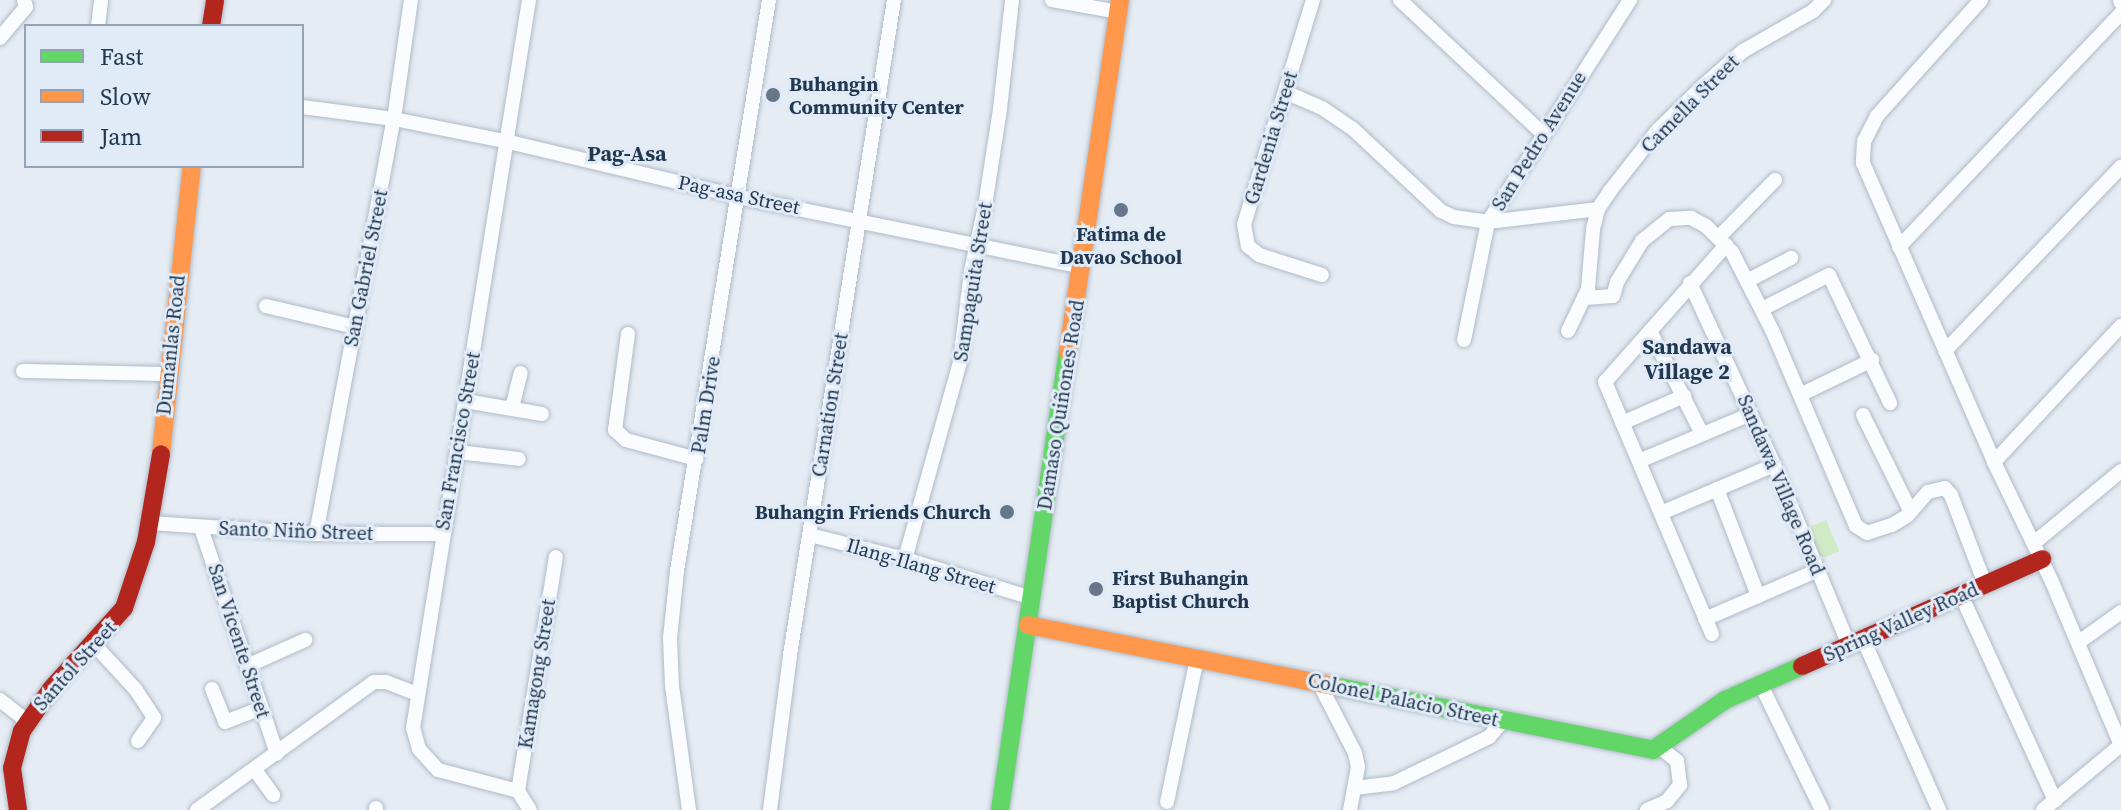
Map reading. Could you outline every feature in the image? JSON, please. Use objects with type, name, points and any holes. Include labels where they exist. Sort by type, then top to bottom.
[{"type":"main road","points":[[211,24],[215,0]]},
{"type":"main road","name":"Damaso Quiñones Road","points":[[1000,810],[1119,6]]},
{"type":"main road","name":"Dumanlas Road","points":[[150,523],[192,168]]},
{"type":"main road","name":"Santol Street","points":[[18,810],[6,778],[27,721],[117,619],[131,595],[150,523]]},
{"type":"main road","name":"Spring Valley Road","points":[[1761,685],[1985,584],[2038,551]]},
{"type":"main road","name":"Colonel Palacio Street","points":[[1028,625],[1646,750],[1660,747]]},
{"type":"main road","points":[[1660,747],[1713,707],[1761,685]]},
{"type":"street","points":[[0,38],[26,7],[24,0]]},
{"type":"street","points":[[98,24],[101,0]]},
{"type":"street","name":"San Gabriel Street","points":[[316,534],[394,119],[411,0]]},
{"type":"street","name":"San Francisco Street","points":[[518,791],[451,776],[428,762],[415,738],[417,694],[509,142],[529,0]]},
{"type":"street","name":"Palm Drive","points":[[689,810],[672,686],[670,638],[677,571],[769,0]]},
{"type":"street","name":"Carnation Street","points":[[770,810],[787,668],[894,0]]},
{"type":"street","name":"Sampaguita Street","points":[[905,559],[956,381],[1000,109],[1012,0]]},
{"type":"street","points":[[1052,0],[1119,6]]},
{"type":"street","name":"Gardenia Street","points":[[1313,0],[1244,224],[1248,246],[1259,255],[1322,275]]},
{"type":"street","name":"San Pedro Avenue","points":[[1464,340],[1488,222],[1542,133],[1630,0]]},
{"type":"street","name":"Camella Street","points":[[1568,331],[1584,298],[1592,271],[1593,229],[1598,209],[1658,130],[1743,51],[1813,11],[1824,0]]},
{"type":"street","points":[[1961,595],[2049,805],[2121,745],[2079,642],[1994,462],[1863,163],[1864,141],[1887,103],[1981,0]]},
{"type":"street","points":[[1402,1],[1542,133]]},
{"type":"street","points":[[1899,247],[2121,13]]},
{"type":"street","points":[[1285,92],[1322,108],[1353,129],[1441,211],[1488,222],[1598,209]]},
{"type":"street","name":"Pag-asa Street","points":[[304,107],[394,119],[509,142],[739,197],[1082,267]]},
{"type":"street","points":[[1945,351],[2121,167]]},
{"type":"street","points":[[1712,634],[1605,382],[1775,180]]},
{"type":"street","points":[[1584,298],[1613,296],[1617,282],[1642,241],[1669,219],[1691,218],[1723,241],[1747,281],[1802,394],[1859,530],[1871,533],[1901,520],[1928,492],[1940,488],[1948,491],[1985,584]]},
{"type":"street","points":[[1747,281],[1791,258]]},
{"type":"street","points":[[1762,309],[1829,275],[1890,403]]},
{"type":"street","name":"Sandawa Village Road","points":[[1690,283],[1774,465],[1818,570],[1939,810]]},
{"type":"street","points":[[266,306],[355,327]]},
{"type":"street","points":[[1994,462],[2121,326]]},
{"type":"street","points":[[1650,331],[1702,434]]},
{"type":"street","points":[[628,334],[615,430],[626,440],[697,459]]},
{"type":"street","points":[[1802,394],[1872,360]]},
{"type":"street","points":[[23,371],[168,374]]},
{"type":"street","points":[[512,408],[521,373]]},
{"type":"street","points":[[1622,423],[1684,396]]},
{"type":"street","points":[[465,401],[542,414]]},
{"type":"street","points":[[1639,461],[1751,414]]},
{"type":"street","points":[[1863,415],[1911,512]]},
{"type":"street","points":[[457,452],[519,459]]},
{"type":"street","points":[[1661,513],[1774,465]]},
{"type":"street","points":[[2038,551],[2121,471]]},
{"type":"street","points":[[1717,489],[1758,596]]},
{"type":"street","name":"Santo Niño Street","points":[[150,523],[316,534],[443,534]]},
{"type":"street","name":"San Vicente Street","points":[[201,528],[277,754]]},
{"type":"street","name":"Ilang-Ilang Street","points":[[810,535],[905,559],[1032,598]]},
{"type":"street","name":"Kamagong Street","points":[[518,791],[556,557]]},
{"type":"street","points":[[1705,619],[1818,570]]},
{"type":"street","points":[[2079,642],[2121,612]]},
{"type":"street","points":[[247,666],[305,640]]},
{"type":"street","points":[[93,643],[136,690],[154,718],[138,741]]},
{"type":"street","points":[[1167,802],[1197,658]]},
{"type":"street","points":[[197,810],[374,682],[386,682],[417,694]]},
{"type":"street","points":[[1319,683],[1355,753],[1355,788],[1350,810]]},
{"type":"street","points":[[1761,685],[1822,810]]},
{"type":"street","points":[[212,689],[225,722],[261,708]]},
{"type":"street","points":[[0,700],[27,721]]},
{"type":"street","points":[[1355,788],[1394,783],[1489,737],[1503,721]]},
{"type":"street","points":[[1647,810],[1667,801],[1680,785],[1677,761],[1660,747]]},
{"type":"street","points":[[255,770],[273,795]]},
{"type":"street","points":[[518,791],[530,810]]},
{"type":"green space","points":[[1826,520],[1839,551],[1820,560],[1807,528]]},
{"type":"traffic: fast","points":[[1000,810],[1068,352]]},
{"type":"traffic: fast","points":[[1334,686],[1653,750],[1725,700],[1802,666]]},
{"type":"traffic: slow","points":[[1068,352],[1120,0]]},
{"type":"traffic: slow","points":[[161,454],[192,168]]},
{"type":"traffic: slow","points":[[1028,625],[1334,686]]},
{"type":"traffic: jam","points":[[211,24],[215,0]]},
{"type":"traffic: jam","points":[[18,810],[12,768],[22,731],[51,689],[124,608],[146,542],[161,454]]},
{"type":"traffic: jam","points":[[1802,666],[2042,559]]},
{"type":"place","name":"Buhangin Community Center","points":[[773,95]]},
{"type":"place","name":"Fatima de Davao School","points":[[1121,210]]},
{"type":"place","name":"Buhangin Friends Church","points":[[1007,512]]},
{"type":"place","name":"First Buhangin Baptist Church","points":[[1096,589]]},
{"type":"district","name":"Pag-Asa","points":[[627,154]]},
{"type":"district","name":"Sandawa Village 2","points":[[1687,358]]}]
